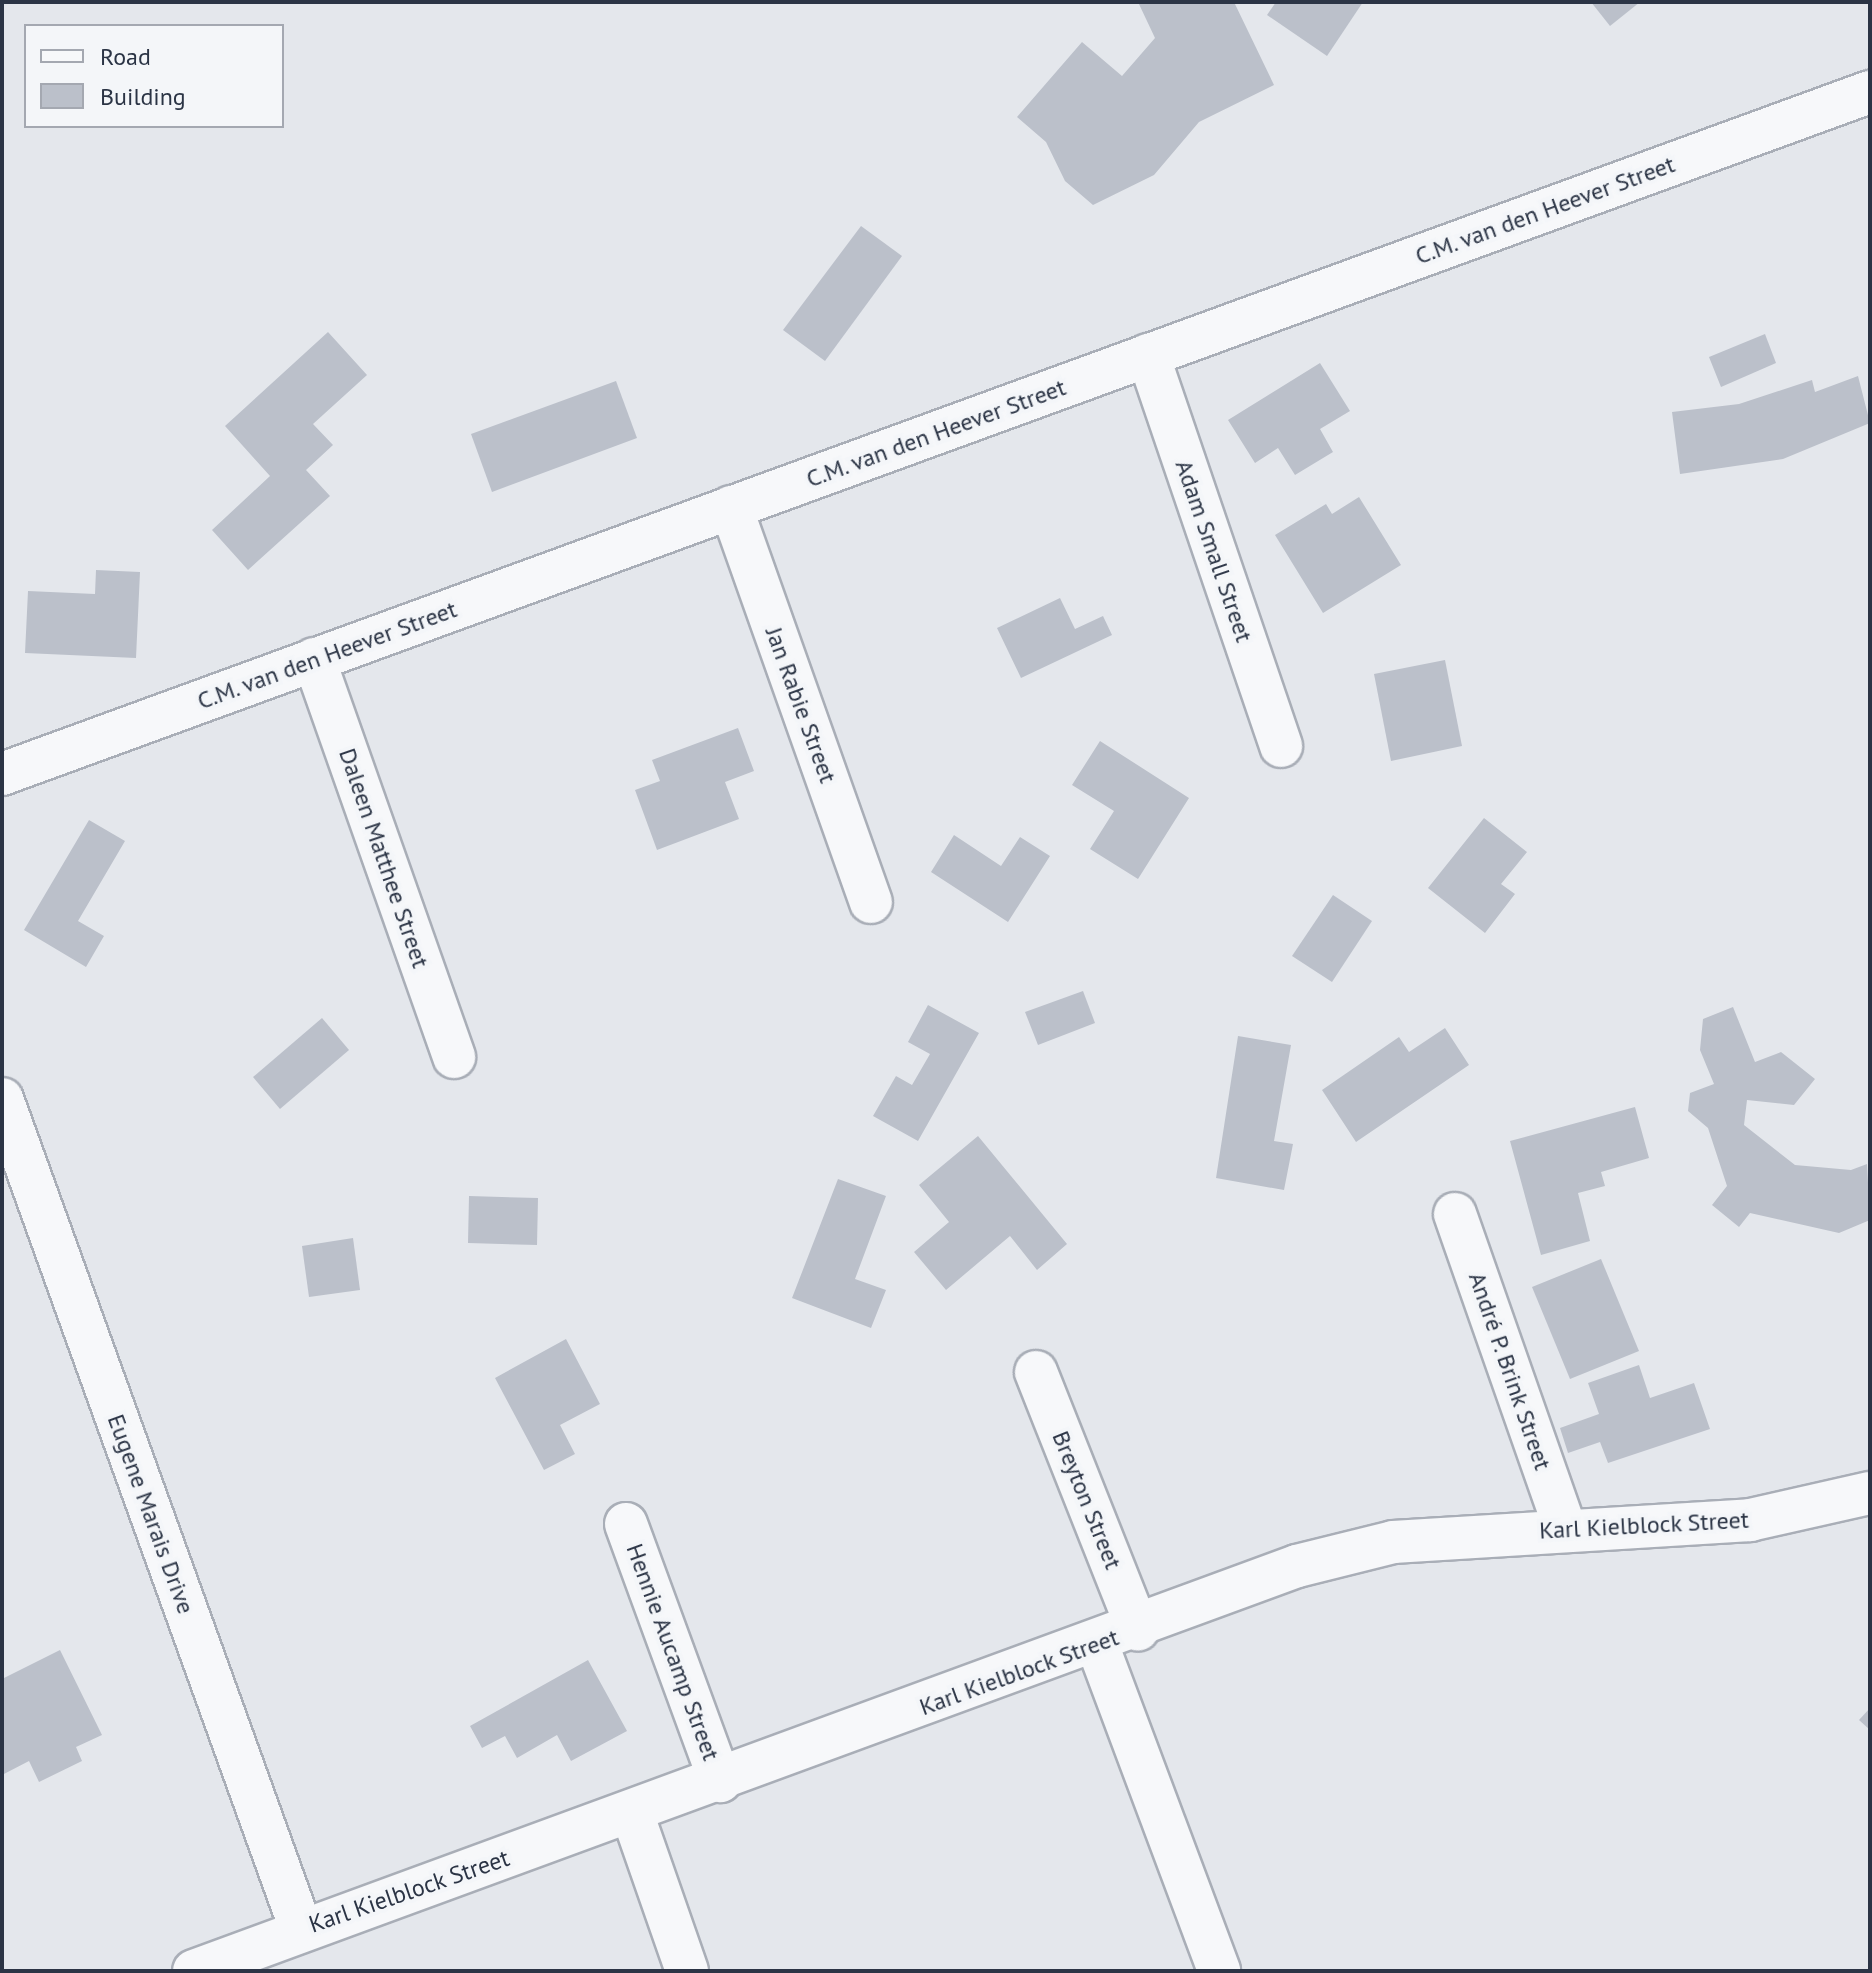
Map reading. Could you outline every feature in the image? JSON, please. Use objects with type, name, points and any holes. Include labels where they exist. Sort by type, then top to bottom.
[{"type":"street","name":"C.M. van den Heever Street","points":[[2,774],[1870,92]]},
{"type":"street","name":"Adam Small Street","points":[[1148,355],[1281,746]]},
{"type":"street","name":"Jan Rabie Street","points":[[731,507],[871,902]]},
{"type":"street","name":"Daleen Matthee Street","points":[[314,659],[454,1057]]},
{"type":"street","name":"Eugene Marais Drive","points":[[2,1099],[301,1929]]},
{"type":"street","name":"André P. Brink Street","points":[[1455,1214],[1565,1528]]},
{"type":"street","name":"Breyton Street","points":[[1036,1372],[1138,1629]]},
{"type":"street","name":"Karl Kielblock Street","points":[[194,1971],[301,1929],[632,1813],[1138,1629],[1297,1566],[1393,1542],[1565,1528],[1750,1520],[1870,1493]]},
{"type":"street","name":"Hennie Aucamp Street","points":[[626,1524],[720,1781]]},
{"type":"street","points":[[1097,1644],[1219,1971]]},
{"type":"street","points":[[632,1813],[686,1971]]},
{"type":"building","points":[[1138,2],[1234,2],[1274,85],[1199,122],[1154,175],[1093,205],[1065,181],[1046,142],[1017,117],[1082,42],[1122,76],[1155,38]]},
{"type":"building","points":[[1276,2],[1363,2],[1327,56],[1267,15]]},
{"type":"building","points":[[1591,2],[1640,2],[1610,26]]},
{"type":"building","points":[[861,226],[902,256],[825,361],[783,330]]},
{"type":"building","points":[[328,332],[367,375],[313,424],[333,445],[306,470],[330,496],[248,570],[212,530],[270,476],[225,426]]},
{"type":"building","points":[[1765,334],[1776,363],[1721,387],[1709,357]]},
{"type":"building","points":[[1320,363],[1350,411],[1320,429],[1333,452],[1295,475],[1278,448],[1255,463],[1228,420]]},
{"type":"building","points":[[1858,376],[1870,423],[1783,459],[1680,474],[1672,412],[1739,404],[1812,380],[1815,392]]},
{"type":"building","points":[[616,381],[637,438],[492,492],[471,434]]},
{"type":"building","points":[[1359,497],[1401,565],[1323,613],[1275,535],[1326,504],[1332,514]]},
{"type":"building","points":[[96,570],[140,572],[136,658],[25,653],[28,591],[95,594]]},
{"type":"building","points":[[1060,598],[1075,629],[1103,616],[1112,635],[1021,678],[997,628]]},
{"type":"building","points":[[1445,660],[1462,746],[1391,761],[1374,674]]},
{"type":"building","points":[[738,728],[754,771],[725,782],[739,819],[657,850],[635,790],[660,781],[652,760]]},
{"type":"building","points":[[1100,741],[1189,798],[1138,879],[1090,849],[1114,811],[1072,785]]},
{"type":"building","points":[[1484,818],[1527,852],[1501,884],[1515,894],[1485,933],[1428,888]]},
{"type":"building","points":[[89,820],[125,841],[78,921],[104,936],[86,967],[24,930]]},
{"type":"building","points":[[954,835],[1001,866],[1020,837],[1050,856],[1008,922],[931,872]]},
{"type":"building","points":[[1333,895],[1372,921],[1332,982],[1292,956]]},
{"type":"building","points":[[1083,991],[1095,1023],[1038,1045],[1025,1012]]},
{"type":"building","points":[[928,1005],[979,1033],[918,1141],[873,1116],[896,1076],[912,1085],[930,1054],[908,1042]]},
{"type":"building","points":[[1733,1007],[1755,1062],[1781,1052],[1815,1079],[1794,1105],[1747,1100],[1744,1125],[1795,1165],[1851,1170],[1867,1164],[1870,1220],[1839,1233],[1750,1213],[1739,1227],[1712,1205],[1727,1186],[1708,1128],[1688,1111],[1690,1093],[1714,1084],[1700,1050],[1703,1019]]},
{"type":"building","points":[[322,1018],[349,1050],[280,1109],[253,1077]]},
{"type":"building","points":[[1445,1028],[1469,1065],[1356,1142],[1322,1090],[1399,1037],[1409,1052]]},
{"type":"building","points":[[1238,1036],[1291,1045],[1274,1141],[1293,1144],[1284,1190],[1216,1178]]},
{"type":"building","points":[[1635,1107],[1649,1158],[1601,1172],[1605,1186],[1578,1193],[1590,1241],[1541,1255],[1510,1141]]},
{"type":"building","points":[[978,1136],[1067,1244],[1037,1270],[1010,1236],[946,1290],[914,1252],[949,1222],[919,1185]]},
{"type":"building","points":[[838,1179],[886,1196],[855,1279],[886,1290],[871,1328],[792,1298]]},
{"type":"building","points":[[469,1196],[538,1198],[537,1245],[468,1243]]},
{"type":"building","points":[[353,1238],[360,1290],[309,1297],[302,1246]]},
{"type":"building","points":[[1601,1259],[1639,1351],[1570,1379],[1532,1287]]},
{"type":"building","points":[[566,1339],[600,1404],[560,1425],[575,1454],[544,1470],[495,1378]]},
{"type":"building","points":[[1639,1365],[1650,1398],[1694,1383],[1710,1429],[1608,1463],[1600,1442],[1568,1453],[1560,1428],[1599,1414],[1588,1383]]},
{"type":"building","points":[[60,1650],[102,1735],[76,1747],[82,1761],[39,1782],[29,1761],[2,1775],[2,1679]]},
{"type":"building","points":[[588,1660],[627,1731],[571,1761],[557,1735],[517,1758],[505,1736],[482,1748],[470,1726]]},
{"type":"building","points":[[1870,1708],[1870,1730],[1859,1720]]}]
